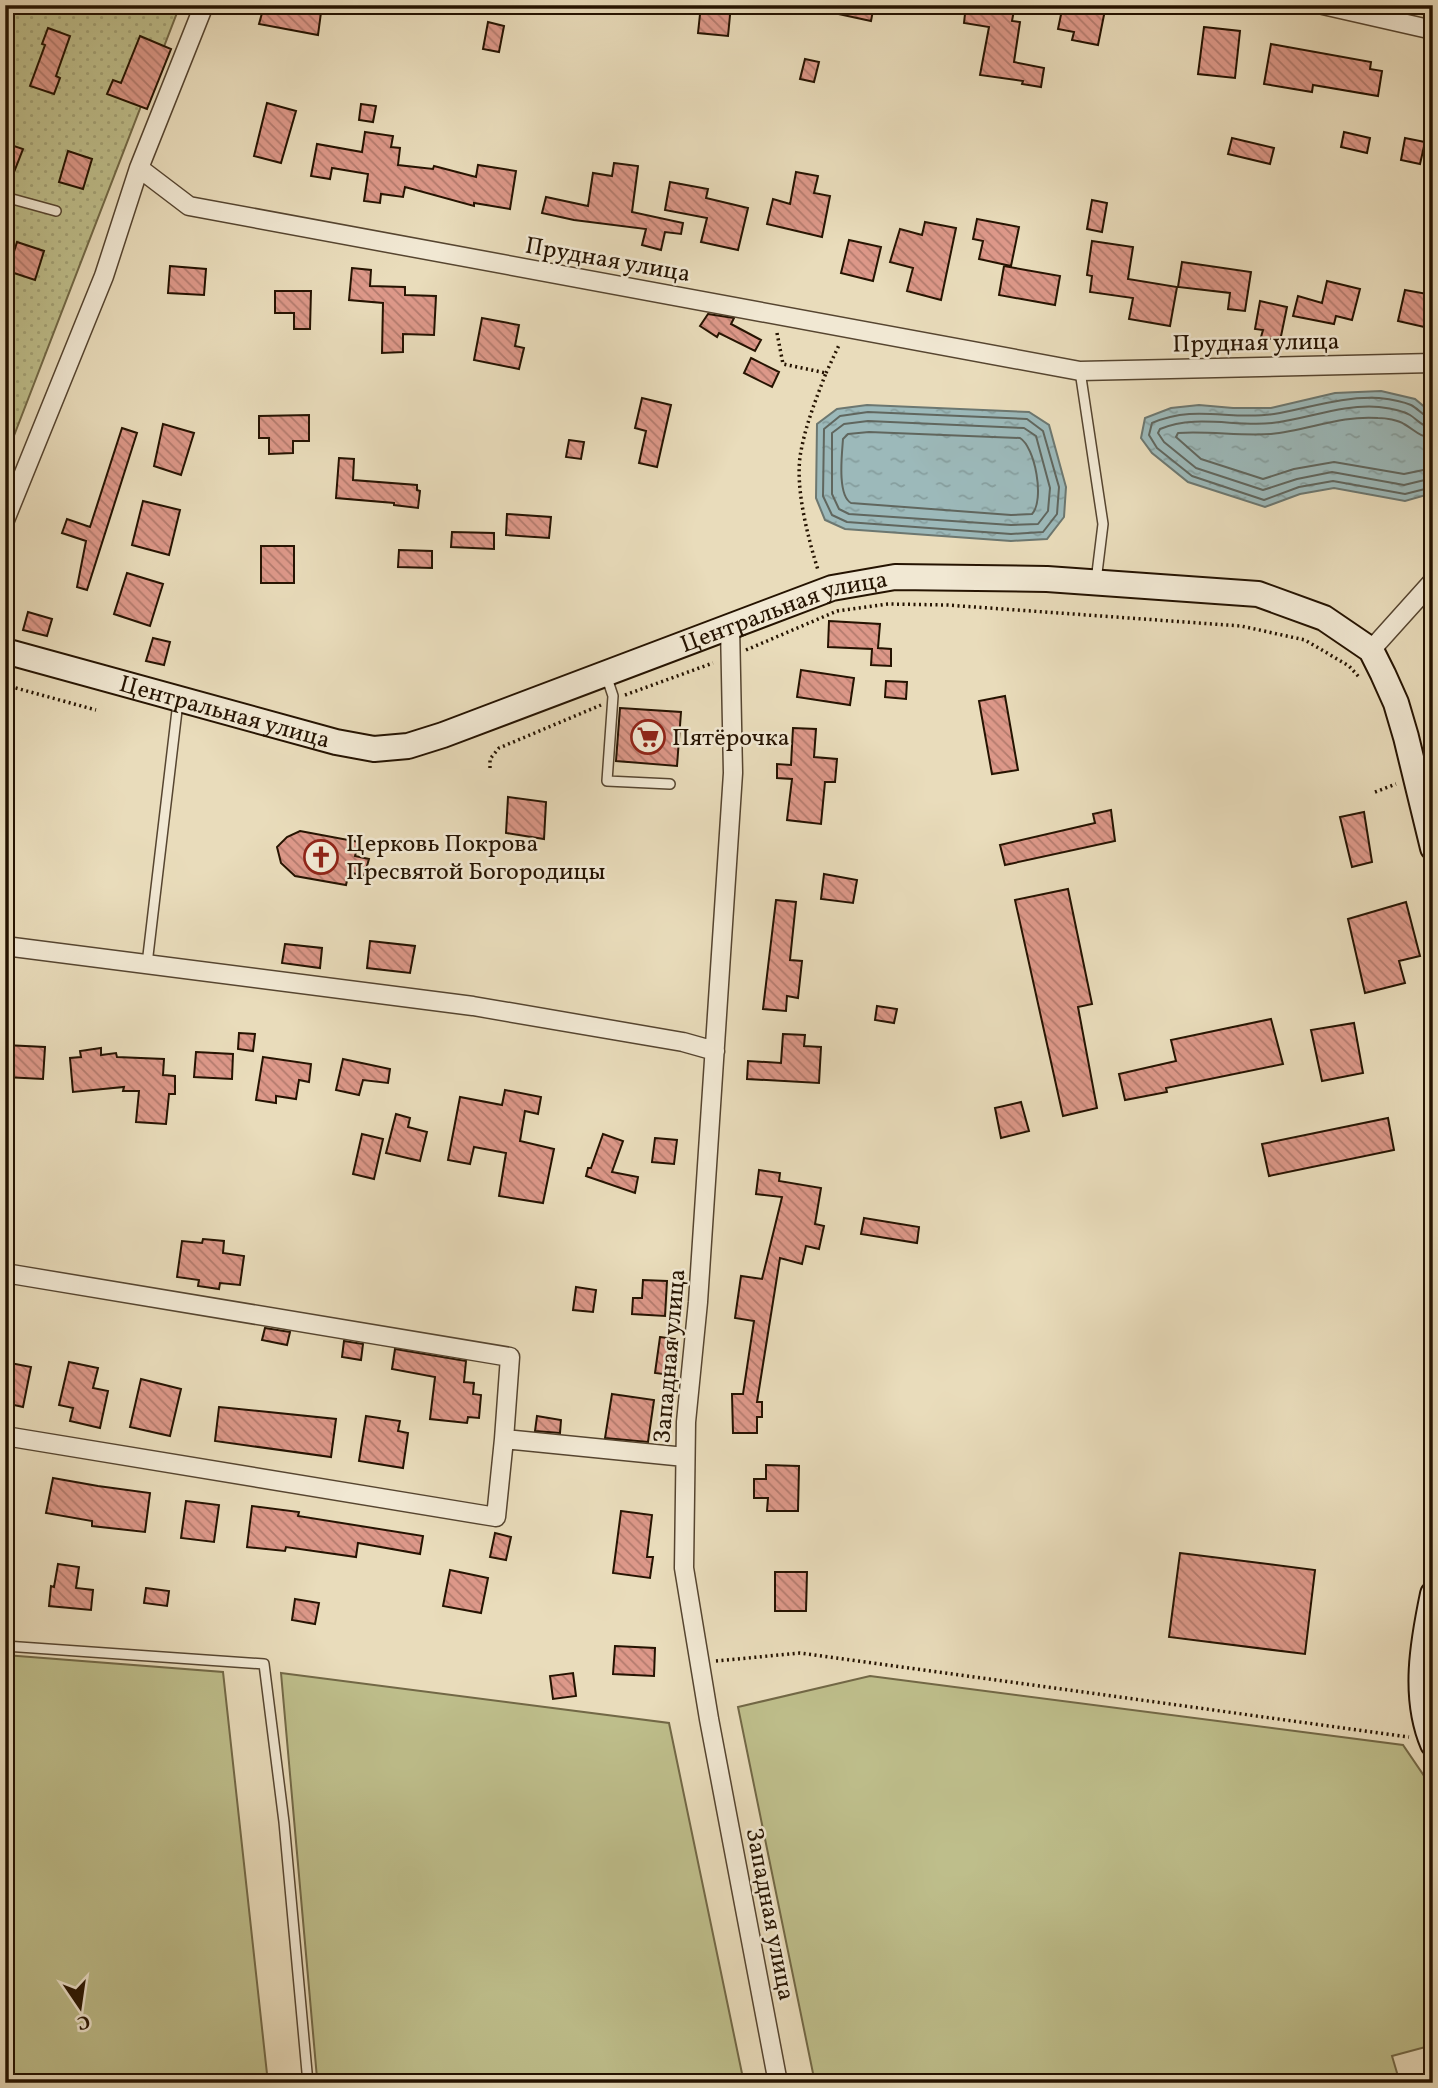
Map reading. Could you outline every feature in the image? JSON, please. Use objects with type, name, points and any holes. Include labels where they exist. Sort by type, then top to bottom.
[{"type":"street","points":[[5,520],[104,276],[139,168],[204,5]]},
{"type":"street","points":[[1323,5],[1433,30]]},
{"type":"street","name":"Прудная улица","points":[[139,168],[189,206],[1080,371],[1433,363]]},
{"type":"street","name":"Центральная улица","points":[[5,651],[335,742],[374,749],[408,746],[443,735],[832,588],[894,576],[1096,582],[1258,594],[1324,618],[1371,650]]},
{"type":"street","points":[[1433,581],[1371,650],[1396,703],[1417,775],[1433,848]]},
{"type":"street","name":"Западная улица","points":[[730,625],[733,773],[698,1302],[686,1422],[684,1567],[778,2083]]},
{"type":"street","points":[[5,946],[473,1006],[682,1042],[715,1051]]},
{"type":"street","points":[[5,1273],[510,1357],[496,1517],[5,1436]]},
{"type":"street","points":[[504,1439],[685,1457]]},
{"type":"street","points":[[1432,1742],[1423,1696],[1421,1661],[1433,1594]]},
{"type":"lane","points":[[5,197],[56,211]]},
{"type":"lane","points":[[1080,371],[1103,524],[1096,582]]},
{"type":"lane","points":[[606,673],[613,700],[607,781],[670,784]]},
{"type":"lane","points":[[147,964],[179,698]]},
{"type":"lane","points":[[5,1646],[264,1664],[284,1822],[308,2083]]},
{"type":"path","points":[[772,314],[783,364],[826,373]]},
{"type":"path","points":[[820,576],[810,546],[801,495],[800,454],[811,413],[847,328]]},
{"type":"path","points":[[490,768],[490,759],[499,748],[613,700],[731,656],[837,611],[888,604],[947,605],[1241,626],[1304,640],[1349,666],[1365,684]]},
{"type":"path","points":[[5,685],[96,710]]},
{"type":"path","points":[[1375,792],[1399,783],[1402,778]]},
{"type":"path","points":[[700,1663],[800,1653],[1432,1742]]},
{"type":"green space","points":[[5,5],[180,5],[5,459]]},
{"type":"green space","points":[[5,1655],[223,1672],[268,2083],[5,2083]]},
{"type":"green space","points":[[281,1673],[669,1723],[744,2083],[317,2078]]},
{"type":"green space","points":[[870,1676],[1403,1745],[1433,1789],[1433,2045],[1392,2056],[1400,2083],[815,2083],[738,1707]]},
{"type":"water","points":[[1381,391],[1415,399],[1433,414],[1433,493],[1405,501],[1334,488],[1300,494],[1265,507],[1188,482],[1152,453],[1141,438],[1145,418],[1171,408],[1199,405],[1271,408],[1335,393]]},
{"type":"water","points":[[867,405],[1029,412],[1049,425],[1066,487],[1064,517],[1047,539],[1011,541],[845,529],[825,520],[816,498],[817,424],[837,409]]},
{"type":"building","points":[[304,5],[322,5],[318,35],[259,24],[264,6],[302,13]]},
{"type":"building","points":[[701,5],[731,5],[728,36],[698,33]]},
{"type":"building","points":[[830,5],[874,5],[871,21],[829,12]]},
{"type":"building","points":[[966,5],[1015,5],[1012,21],[1020,22],[1014,62],[1044,68],[1041,87],[1022,84],[1023,81],[980,75],[989,27],[964,23]]},
{"type":"building","points":[[1063,5],[1106,5],[1098,45],[1072,40],[1074,32],[1058,29]]},
{"type":"building","points":[[488,22],[504,26],[499,52],[483,49]]},
{"type":"building","points":[[1204,27],[1240,31],[1235,78],[1198,74]]},
{"type":"building","points":[[48,28],[70,36],[56,76],[60,78],[54,94],[30,86],[45,45],[42,44]]},
{"type":"building","points":[[140,36],[171,49],[147,109],[107,94],[113,80],[121,83]]},
{"type":"building","points":[[1271,44],[1371,62],[1370,69],[1382,71],[1378,96],[1313,85],[1312,92],[1264,84]]},
{"type":"building","points":[[805,59],[819,62],[814,82],[800,79]]},
{"type":"building","points":[[267,103],[296,111],[281,163],[254,156]]},
{"type":"building","points":[[361,104],[376,106],[373,122],[359,120]]},
{"type":"building","points":[[365,132],[393,136],[391,147],[400,148],[398,165],[433,169],[434,166],[476,177],[478,165],[516,171],[510,209],[474,203],[474,206],[405,187],[403,197],[381,194],[380,203],[364,201],[368,174],[332,168],[330,179],[311,176],[317,144],[362,152]]},
{"type":"building","points":[[1344,132],[1370,138],[1367,153],[1341,147]]},
{"type":"building","points":[[1232,138],[1274,148],[1270,164],[1228,154]]},
{"type":"building","points":[[1405,138],[1425,142],[1420,164],[1401,160]]},
{"type":"building","points":[[5,143],[23,149],[7,190],[5,190]]},
{"type":"building","points":[[68,151],[92,159],[83,189],[59,182]]},
{"type":"building","points":[[614,163],[638,166],[632,212],[683,223],[681,234],[665,232],[661,250],[642,245],[646,229],[542,213],[546,197],[588,206],[593,173],[612,176]]},
{"type":"building","points":[[796,172],[818,176],[814,193],[830,196],[822,237],[767,224],[773,199],[790,204]]},
{"type":"building","points":[[670,182],[708,189],[706,198],[748,208],[738,250],[701,242],[707,218],[665,210]]},
{"type":"building","points":[[1092,200],[1107,203],[1102,232],[1087,229]]},
{"type":"building","points":[[977,219],[1019,227],[1011,266],[979,259],[983,241],[973,239]]},
{"type":"building","points":[[925,222],[956,228],[941,300],[907,291],[913,268],[890,262],[900,229],[922,235]]},
{"type":"building","points":[[849,240],[881,247],[873,281],[841,273]]},
{"type":"building","points":[[1092,241],[1133,247],[1128,279],[1177,287],[1170,326],[1129,319],[1133,298],[1090,292],[1092,276],[1087,275]]},
{"type":"building","points":[[17,242],[44,251],[35,280],[8,271]]},
{"type":"building","points":[[1182,262],[1251,272],[1245,311],[1228,309],[1230,293],[1178,287]]},
{"type":"building","points":[[170,266],[206,269],[204,295],[168,293]]},
{"type":"building","points":[[1004,266],[1060,276],[1055,305],[999,295]]},
{"type":"building","points":[[352,268],[371,270],[370,286],[405,287],[405,295],[436,296],[434,335],[403,334],[403,352],[382,353],[383,303],[349,300]]},
{"type":"building","points":[[1327,281],[1360,289],[1352,320],[1336,316],[1334,324],[1293,316],[1298,296],[1322,303]]},
{"type":"building","points":[[1405,290],[1433,295],[1433,329],[1398,321]]},
{"type":"building","points":[[275,291],[311,291],[310,329],[294,329],[294,313],[275,313]]},
{"type":"building","points":[[1260,301],[1287,307],[1280,341],[1261,337],[1263,330],[1255,329]]},
{"type":"building","points":[[708,314],[734,318],[731,324],[761,340],[755,351],[719,333],[717,337],[700,326]]},
{"type":"building","points":[[482,318],[519,325],[515,346],[524,348],[519,369],[474,360]]},
{"type":"building","points":[[751,358],[779,372],[772,387],[744,373]]},
{"type":"building","points":[[642,398],[671,405],[657,467],[639,463],[646,431],[635,428]]},
{"type":"building","points":[[309,415],[309,441],[293,441],[293,453],[269,454],[269,438],[259,438],[259,416]]},
{"type":"building","points":[[163,424],[194,433],[181,475],[154,466]]},
{"type":"building","points":[[122,428],[137,433],[87,590],[77,587],[86,541],[62,533],[67,519],[90,527]]},
{"type":"building","points":[[569,440],[584,442],[581,459],[566,457]]},
{"type":"building","points":[[339,458],[354,459],[353,480],[417,485],[417,490],[420,491],[418,508],[336,498]]},
{"type":"building","points":[[143,501],[180,510],[169,555],[132,545]]},
{"type":"building","points":[[507,514],[551,517],[549,538],[506,535]]},
{"type":"building","points":[[452,532],[494,533],[494,549],[451,547]]},
{"type":"building","points":[[261,546],[294,546],[294,583],[261,583]]},
{"type":"building","points":[[399,550],[432,551],[432,568],[398,567]]},
{"type":"building","points":[[127,573],[163,584],[150,626],[114,614]]},
{"type":"building","points":[[28,612],[52,619],[47,636],[23,630]]},
{"type":"building","points":[[829,621],[880,624],[878,648],[891,649],[891,666],[871,665],[872,649],[828,647]]},
{"type":"building","points":[[153,638],[170,642],[164,665],[146,661]]},
{"type":"building","points":[[801,670],[854,678],[850,705],[797,697]]},
{"type":"building","points":[[886,681],[907,682],[906,699],[885,697]]},
{"type":"building","points":[[1005,696],[1018,770],[992,774],[979,701]]},
{"type":"building","name":"Пятёрочка","points":[[620,708],[681,712],[677,766],[616,761]]},
{"type":"building","points":[[793,728],[816,729],[814,757],[837,759],[835,782],[825,782],[821,824],[787,820],[792,779],[777,778],[777,764],[791,765]]},
{"type":"building","points":[[508,797],[546,802],[544,839],[506,833]]},
{"type":"building","points":[[1111,810],[1115,841],[1005,865],[1000,845],[1095,823],[1093,814]]},
{"type":"building","points":[[1364,812],[1372,862],[1352,867],[1340,817]]},
{"type":"building","name":"Церковь Покрова Пресвятой Богородицы","points":[[300,831],[359,842],[355,856],[369,859],[364,876],[349,872],[346,885],[295,876],[281,863],[277,847],[287,837]]},
{"type":"building","points":[[824,874],[857,880],[853,903],[821,899]]},
{"type":"building","points":[[1068,889],[1092,1004],[1078,1007],[1097,1108],[1063,1116],[1015,900]]},
{"type":"building","points":[[776,900],[796,902],[790,960],[802,961],[798,998],[787,996],[786,1011],[763,1009]]},
{"type":"building","points":[[1406,902],[1420,956],[1399,961],[1405,983],[1365,993],[1348,919]]},
{"type":"building","points":[[370,941],[415,946],[410,973],[367,968]]},
{"type":"building","points":[[285,944],[322,948],[320,968],[282,963]]},
{"type":"building","points":[[877,1006],[897,1009],[894,1023],[875,1020]]},
{"type":"building","points":[[1271,1019],[1283,1064],[1166,1088],[1167,1092],[1125,1100],[1119,1074],[1176,1061],[1171,1040]]},
{"type":"building","points":[[1354,1023],[1363,1073],[1322,1081],[1311,1030]]},
{"type":"building","points":[[239,1033],[255,1034],[253,1051],[238,1049]]},
{"type":"building","points":[[783,1034],[805,1035],[804,1046],[821,1047],[819,1083],[747,1079],[748,1061],[781,1063]]},
{"type":"building","points":[[5,1045],[45,1047],[43,1079],[5,1077]]},
{"type":"building","points":[[101,1048],[101,1055],[116,1053],[117,1057],[164,1059],[163,1075],[175,1076],[175,1094],[169,1094],[166,1124],[136,1122],[139,1091],[123,1091],[124,1087],[73,1092],[70,1058],[81,1057],[80,1051]]},
{"type":"building","points":[[196,1052],[233,1054],[232,1079],[194,1077]]},
{"type":"building","points":[[263,1057],[311,1064],[309,1082],[299,1080],[296,1099],[276,1096],[276,1103],[256,1100]]},
{"type":"building","points":[[343,1059],[390,1069],[388,1083],[363,1080],[359,1095],[336,1090]]},
{"type":"building","points":[[505,1090],[541,1097],[538,1114],[525,1111],[520,1141],[554,1149],[543,1203],[499,1196],[506,1153],[474,1147],[470,1164],[448,1160],[460,1097],[502,1105]]},
{"type":"building","points":[[1021,1102],[1029,1131],[1001,1138],[995,1108]]},
{"type":"building","points":[[396,1114],[410,1118],[408,1127],[427,1132],[420,1161],[386,1153]]},
{"type":"building","points":[[1388,1118],[1394,1150],[1269,1176],[1262,1144]]},
{"type":"building","points":[[362,1134],[383,1139],[374,1179],[353,1174]]},
{"type":"building","points":[[603,1134],[623,1141],[612,1172],[638,1177],[635,1193],[586,1176]]},
{"type":"building","points":[[655,1138],[677,1140],[674,1164],[652,1162]]},
{"type":"building","points":[[759,1170],[780,1173],[779,1181],[821,1188],[815,1224],[824,1226],[819,1249],[806,1246],[802,1264],[780,1258],[757,1402],[762,1402],[762,1417],[757,1417],[757,1433],[733,1433],[732,1394],[743,1394],[754,1321],[735,1318],[741,1276],[762,1279],[782,1197],[756,1194]]},
{"type":"building","points":[[864,1218],[919,1227],[917,1243],[861,1234]]},
{"type":"building","points":[[203,1239],[224,1241],[223,1253],[244,1256],[240,1285],[220,1283],[219,1289],[198,1286],[199,1280],[177,1277],[182,1241],[202,1243]]},
{"type":"building","points":[[643,1280],[667,1281],[665,1316],[632,1314],[633,1298],[642,1298]]},
{"type":"building","points":[[576,1287],[596,1290],[593,1312],[573,1310]]},
{"type":"building","points":[[265,1328],[290,1332],[287,1345],[262,1340]]},
{"type":"building","points":[[660,1337],[675,1339],[670,1375],[655,1373]]},
{"type":"building","points":[[344,1341],[363,1344],[361,1360],[342,1357]]},
{"type":"building","points":[[395,1349],[466,1361],[464,1382],[474,1383],[473,1394],[481,1395],[479,1418],[468,1417],[467,1423],[430,1419],[435,1377],[392,1369]]},
{"type":"building","points":[[5,1362],[31,1367],[23,1407],[5,1403]]},
{"type":"building","points":[[69,1362],[98,1368],[93,1388],[108,1391],[100,1428],[70,1421],[73,1408],[59,1405]]},
{"type":"building","points":[[141,1379],[181,1389],[170,1436],[130,1427]]},
{"type":"building","points":[[612,1394],[654,1400],[648,1442],[605,1438]]},
{"type":"building","points":[[219,1407],[336,1419],[331,1457],[215,1441]]},
{"type":"building","points":[[366,1416],[400,1421],[398,1431],[408,1433],[403,1468],[359,1461]]},
{"type":"building","points":[[537,1416],[561,1420],[560,1433],[535,1431]]},
{"type":"building","points":[[766,1465],[799,1466],[798,1511],[767,1511],[768,1498],[754,1498],[754,1479],[766,1479]]},
{"type":"building","points":[[53,1478],[150,1493],[145,1532],[92,1526],[92,1521],[46,1513]]},
{"type":"building","points":[[186,1501],[219,1505],[214,1542],[181,1538]]},
{"type":"building","points":[[252,1506],[299,1512],[298,1516],[423,1536],[420,1554],[358,1543],[356,1557],[286,1547],[285,1551],[247,1547]]},
{"type":"building","points":[[621,1511],[652,1515],[647,1557],[653,1557],[650,1578],[613,1573]]},
{"type":"building","points":[[495,1533],[511,1537],[506,1560],[490,1557]]},
{"type":"building","points":[[1180,1553],[1315,1570],[1305,1654],[1169,1637]]},
{"type":"building","points":[[58,1564],[79,1567],[76,1588],[93,1590],[91,1610],[49,1606],[51,1586],[54,1587]]},
{"type":"building","points":[[450,1570],[488,1578],[481,1613],[443,1606]]},
{"type":"building","points":[[775,1572],[807,1572],[806,1611],[775,1611]]},
{"type":"building","points":[[146,1588],[169,1591],[167,1606],[144,1603]]},
{"type":"building","points":[[295,1599],[319,1603],[315,1624],[292,1620]]},
{"type":"building","points":[[615,1646],[655,1648],[654,1676],[613,1674]]},
{"type":"building","points":[[573,1673],[576,1696],[553,1699],[550,1676]]},
{"type":"place","name":"Пятёрочка","points":[[648,737]]},
{"type":"place","name":"Церковь Покрова Пресвятой Богородицы","points":[[321,857]]}]
